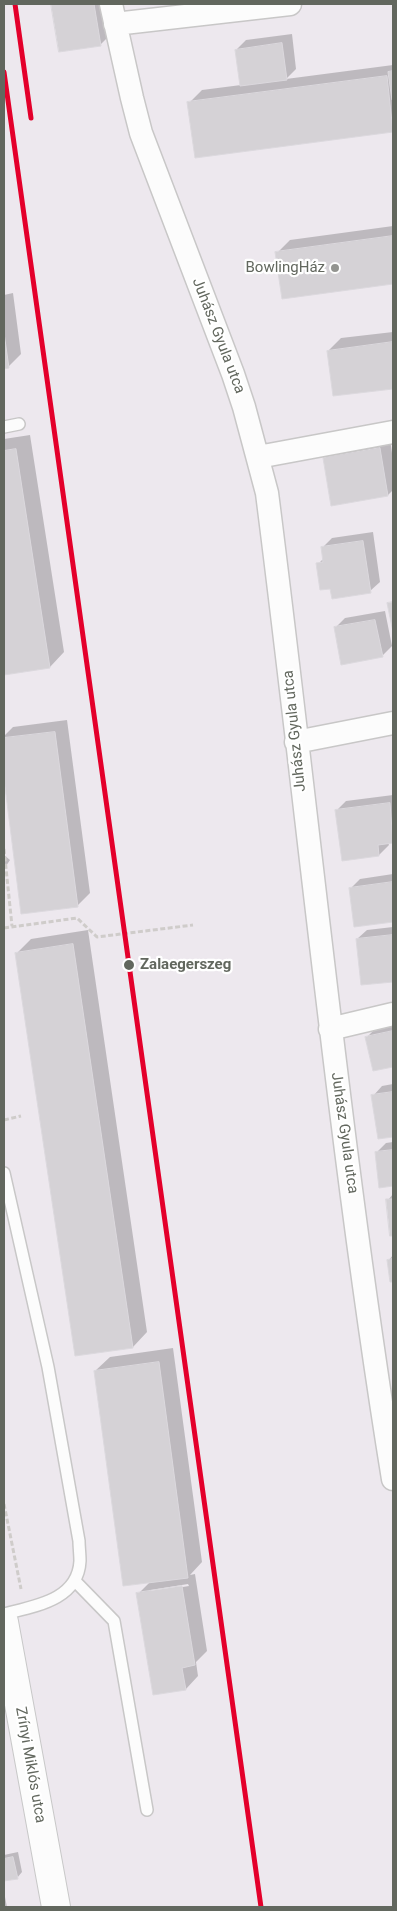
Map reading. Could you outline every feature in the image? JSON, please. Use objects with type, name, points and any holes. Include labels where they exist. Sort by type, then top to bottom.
[{"type":"main road","name":"Zrínyi Miklós utca","points":[[4,1622],[56,1907]]},
{"type":"street","points":[[113,14],[290,4]]},
{"type":"street","name":"Juhász Gyula utca","points":[[113,14],[141,134],[233,374],[244,407],[267,493],[330,1029],[388,1410],[393,1479]]},
{"type":"street","points":[[258,457],[393,432]]},
{"type":"street","points":[[296,742],[393,723]]},
{"type":"street","points":[[330,1029],[393,1014]]},
{"type":"lane","points":[[4,427],[19,424]]},
{"type":"lane","points":[[4,1172],[48,1367],[80,1561],[75,1581],[68,1590],[56,1598],[4,1614]]},
{"type":"lane","points":[[75,1581],[114,1621],[147,1810]]},
{"type":"path","points":[[4,848],[12,926]]},
{"type":"path","points":[[4,928],[77,918],[97,937],[193,925]]},
{"type":"path","points":[[4,1120],[21,1116]]},
{"type":"building","points":[[51,4],[94,4],[101,46],[59,52]]},
{"type":"building","points":[[282,43],[287,80],[240,86],[235,50]]},
{"type":"building","points":[[393,71],[393,100],[392,100],[388,72]]},
{"type":"building","points":[[387,76],[393,132],[195,158],[187,102]]},
{"type":"building","name":"BowlingHáz","points":[[393,236],[393,284],[282,299],[275,252]]},
{"type":"building","points":[[4,333],[9,368],[4,369]]},
{"type":"building","points":[[393,342],[393,389],[333,396],[327,351]]},
{"type":"building","points":[[380,448],[388,496],[331,506],[323,458]]},
{"type":"building","points":[[16,449],[50,668],[4,675],[4,451]]},
{"type":"building","points":[[363,541],[371,593],[332,599],[330,589],[320,590],[316,563],[323,562],[321,547]]},
{"type":"building","points":[[393,602],[393,632],[387,603]]},
{"type":"building","points":[[375,620],[383,657],[341,665],[334,627]]},
{"type":"building","points":[[55,732],[78,907],[21,914],[4,779],[4,738]]},
{"type":"building","points":[[390,803],[393,843],[378,845],[379,856],[342,861],[335,810]]},
{"type":"building","points":[[393,882],[393,922],[354,927],[349,888]]},
{"type":"building","points":[[393,935],[393,982],[361,985],[356,939]]},
{"type":"building","points":[[73,944],[133,1348],[75,1356],[15,953]]},
{"type":"building","points":[[393,1031],[393,1067],[373,1071],[365,1037]]},
{"type":"building","points":[[393,1092],[393,1137],[378,1139],[371,1095]]},
{"type":"building","points":[[393,1150],[393,1186],[379,1188],[375,1152]]},
{"type":"building","points":[[386,1199],[393,1199],[393,1236],[390,1236]]},
{"type":"building","points":[[393,1259],[393,1282],[390,1282],[387,1260]]},
{"type":"building","points":[[159,1362],[188,1578],[123,1586],[94,1371]]},
{"type":"building","points":[[182,1586],[195,1665],[182,1668],[186,1690],[153,1695],[136,1593]]},
{"type":"building","points":[[13,1857],[18,1879],[4,1881],[4,1859]]},
{"type":"transit line","points":[[15,4],[31,118]]},
{"type":"transit line","points":[[4,72],[261,1907]]},
{"type":"place","name":"BowlingHáz","points":[[335,268]]},
{"type":"place","name":"Zalaegerszeg","points":[[129,965]]}]
